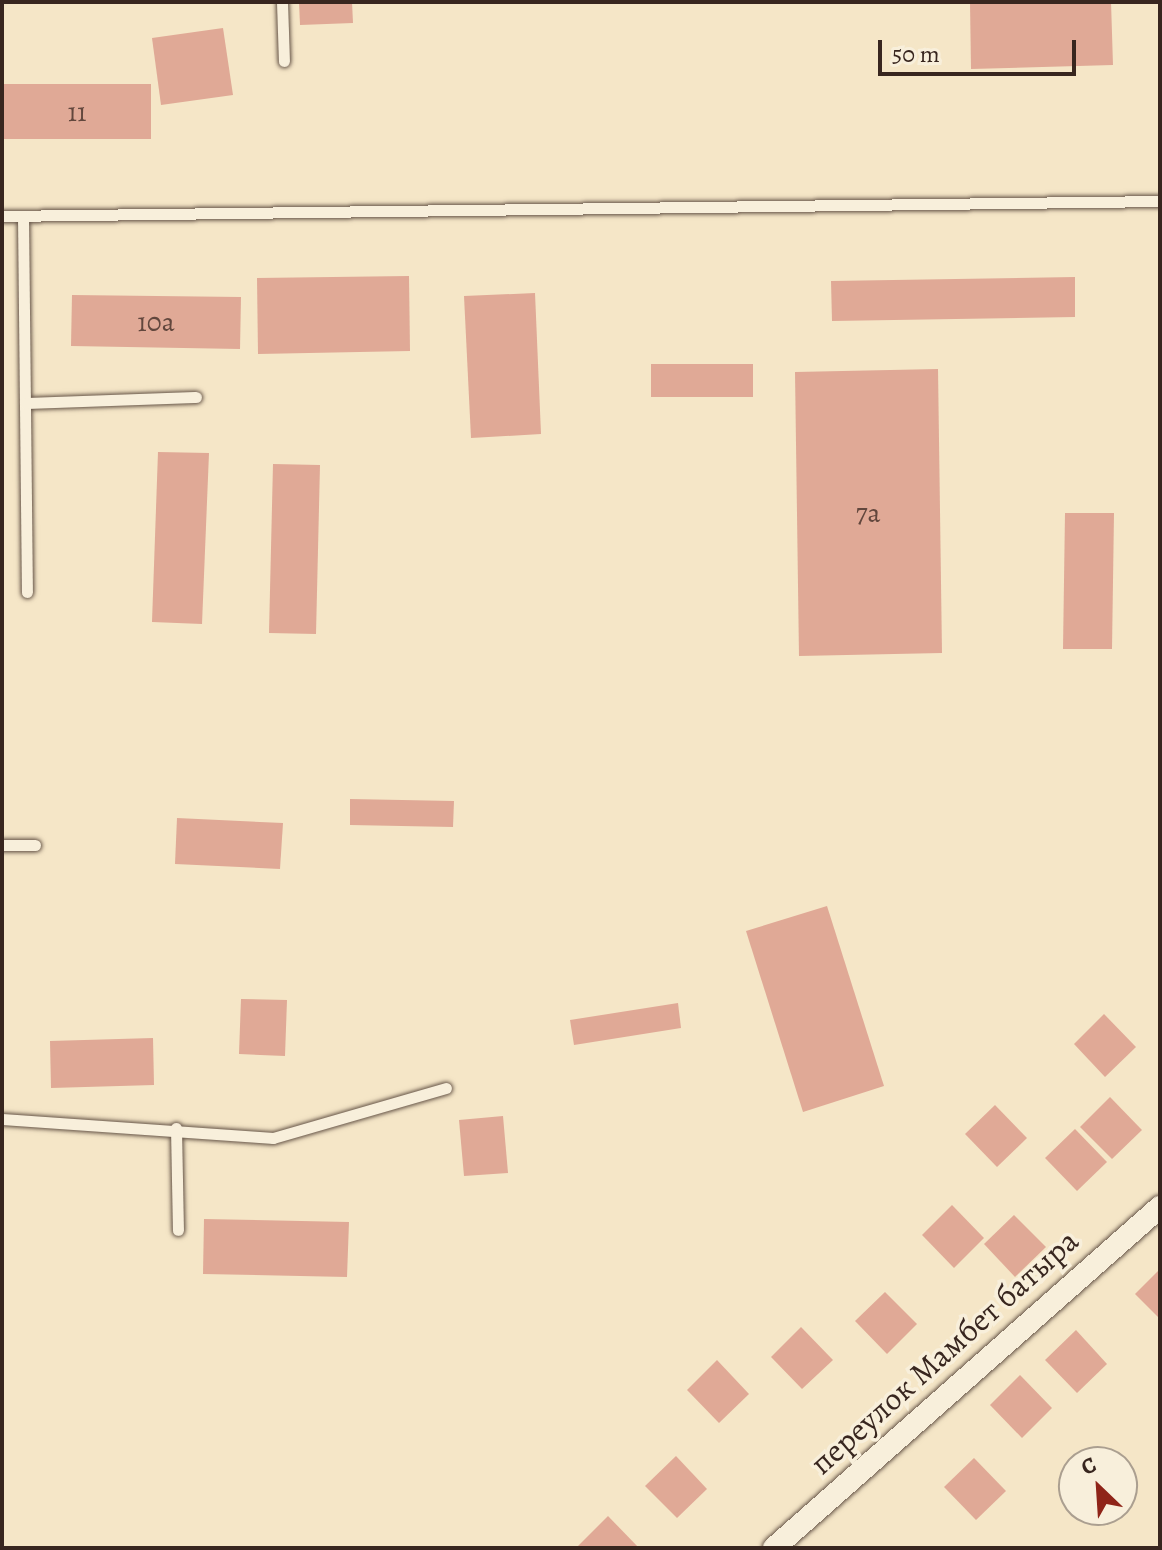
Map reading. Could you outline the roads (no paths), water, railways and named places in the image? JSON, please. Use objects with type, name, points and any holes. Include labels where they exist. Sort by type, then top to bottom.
[{"type":"street","name":"переулок Мамбет батыра","points":[[774,1548],[1160,1207]]},
{"type":"lane","points":[[282,2],[284,61]]},
{"type":"lane","points":[[2,216],[1160,201]]},
{"type":"lane","points":[[23,216],[27,592]]},
{"type":"lane","points":[[25,403],[196,397]]},
{"type":"lane","points":[[2,845],[35,845]]},
{"type":"lane","points":[[2,1119],[176,1128],[273,1138],[446,1088]]},
{"type":"lane","points":[[176,1128],[178,1230]]}]
